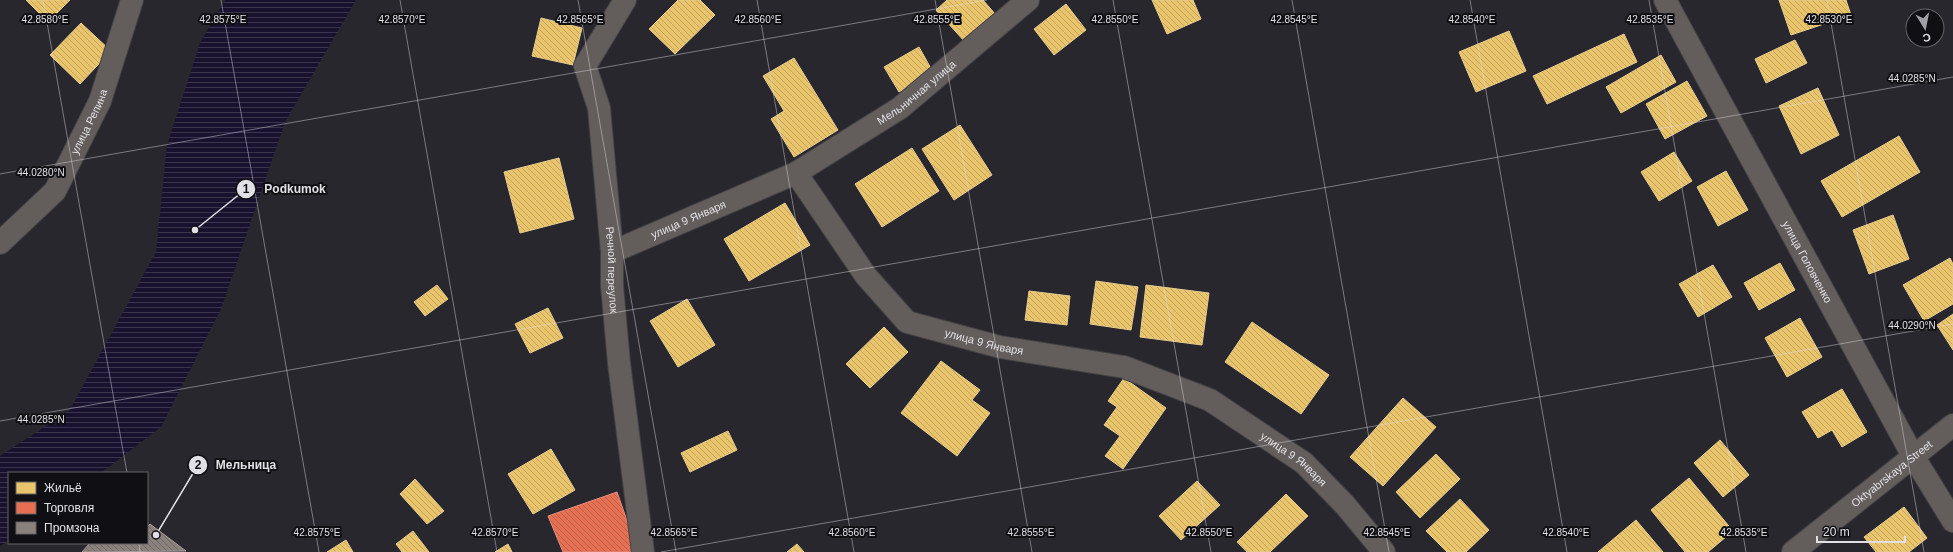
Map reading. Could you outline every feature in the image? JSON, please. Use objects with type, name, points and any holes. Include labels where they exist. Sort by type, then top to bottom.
[{"type":"street","name":"улица Репина","points":[[0,243],[55,191],[100,101],[132,0]]},
{"type":"street","name":"Речной переулок","points":[[625,0],[585,66],[600,108],[612,252],[612,286],[619,363],[643,552]]},
{"type":"street","name":"Мельничная улица","points":[[796,172],[900,108],[1028,0]]},
{"type":"street","name":"улица Головченко","points":[[1665,0],[1913,456],[1953,521]]},
{"type":"street","name":"улица 9 Января","points":[[612,252],[796,172],[866,276],[907,322],[1000,347],[1124,367],[1210,400],[1304,463],[1345,505],[1384,552]]},
{"type":"street","name":"Oktyabrskaya Street","points":[[1793,552],[1953,425]]},
{"type":"shaded area","points":[[225,0],[356,0],[285,122],[221,309],[161,427],[102,472],[8,472],[8,542],[0,546],[0,456],[69,411],[156,252],[167,145],[200,43]]},
{"type":"building: Жильё","points":[[26,0],[70,0],[48,22]]},
{"type":"building: Жильё","points":[[678,0],[700,0],[715,15],[675,54],[649,29]]},
{"type":"building: Жильё","points":[[947,0],[983,0],[996,15],[965,42],[936,10]]},
{"type":"building: Жильё","points":[[1152,0],[1193,0],[1201,19],[1167,34]]},
{"type":"building: Жильё","points":[[1779,0],[1846,0],[1851,15],[1791,35]]},
{"type":"building: Жильё","points":[[1066,4],[1086,30],[1054,55],[1034,29]]},
{"type":"building: Жильё","points":[[541,18],[582,28],[573,65],[532,56]]},
{"type":"building: Жильё","points":[[81,23],[111,51],[80,84],[50,55]]},
{"type":"building: Жильё","points":[[1509,31],[1526,71],[1476,92],[1459,52]]},
{"type":"building: Жильё","points":[[1624,34],[1637,62],[1547,104],[1533,76]]},
{"type":"building: Жильё","points":[[1795,40],[1807,63],[1766,83],[1755,59]]},
{"type":"building: Жильё","points":[[919,47],[933,72],[899,92],[884,67]]},
{"type":"building: Жильё","points":[[1661,55],[1676,82],[1621,113],[1606,87]]},
{"type":"building: Жильё","points":[[794,58],[838,130],[794,157],[771,119],[784,111],[763,76]]},
{"type":"building: Жильё","points":[[1687,81],[1707,116],[1665,139],[1646,104]]},
{"type":"building: Жильё","points":[[1818,88],[1839,135],[1801,154],[1779,106]]},
{"type":"building: Жильё","points":[[960,125],[992,175],[954,200],[922,149]]},
{"type":"building: Жильё","points":[[1899,136],[1920,172],[1842,217],[1821,181]]},
{"type":"building: Жильё","points":[[912,148],[939,191],[882,227],[855,184]]},
{"type":"building: Жильё","points":[[1674,152],[1692,181],[1659,201],[1641,172]]},
{"type":"building: Жильё","points":[[559,158],[574,219],[520,233],[504,172]]},
{"type":"building: Жильё","points":[[1726,171],[1748,210],[1718,226],[1697,187]]},
{"type":"building: Жильё","points":[[785,203],[810,245],[749,281],[724,239]]},
{"type":"building: Жильё","points":[[1893,215],[1909,259],[1869,274],[1853,230]]},
{"type":"building: Жильё","points":[[1950,258],[1953,264],[1953,304],[1924,321],[1903,285]]},
{"type":"building: Жильё","points":[[1780,263],[1795,290],[1759,310],[1744,283]]},
{"type":"building: Жильё","points":[[1713,265],[1732,297],[1698,317],[1679,284]]},
{"type":"building: Жильё","points":[[1096,281],[1138,287],[1131,330],[1090,324]]},
{"type":"building: Жильё","points":[[437,285],[448,299],[425,316],[414,302]]},
{"type":"building: Жильё","points":[[1146,285],[1209,293],[1202,345],[1140,337]]},
{"type":"building: Жильё","points":[[1029,291],[1070,296],[1067,325],[1025,320]]},
{"type":"building: Жильё","points":[[687,299],[715,345],[678,367],[650,321]]},
{"type":"building: Жильё","points":[[548,308],[563,338],[530,353],[515,324]]},
{"type":"building: Жильё","points":[[1953,314],[1953,350],[1937,325]]},
{"type":"building: Жильё","points":[[1800,318],[1822,357],[1787,377],[1765,338]]},
{"type":"building: Жильё","points":[[1252,322],[1329,375],[1301,414],[1225,362]]},
{"type":"building: Жильё","points":[[884,327],[908,352],[870,388],[846,364]]},
{"type":"building: Жильё","points":[[941,361],[980,390],[972,400],[990,413],[957,456],[901,413]]},
{"type":"building: Жильё","points":[[1124,378],[1166,408],[1123,469],[1105,456],[1120,436],[1104,425],[1117,407],[1108,401]]},
{"type":"building: Жильё","points":[[1842,389],[1867,432],[1842,447],[1832,430],[1818,438],[1802,412]]},
{"type":"building: Жильё","points":[[1403,398],[1436,427],[1383,486],[1350,457]]},
{"type":"building: Жильё","points":[[728,431],[737,450],[690,472],[681,453]]},
{"type":"building: Жильё","points":[[1720,440],[1749,475],[1723,497],[1694,463]]},
{"type":"building: Жильё","points":[[551,449],[575,490],[533,514],[508,474]]},
{"type":"building: Жильё","points":[[1436,454],[1460,479],[1420,518],[1396,492]]},
{"type":"building: Жильё","points":[[1689,478],[1733,531],[1708,552],[1685,552],[1651,510]]},
{"type":"building: Жильё","points":[[415,479],[444,511],[427,524],[400,494]]},
{"type":"building: Жильё","points":[[1197,481],[1220,505],[1181,540],[1159,516]]},
{"type":"building: Жильё","points":[[1286,494],[1308,516],[1270,552],[1247,552],[1237,542]]},
{"type":"building: Жильё","points":[[1460,499],[1489,530],[1466,552],[1447,552],[1426,531]]},
{"type":"building: Жильё","points":[[1904,507],[1927,538],[1909,552],[1876,552],[1864,537]]},
{"type":"building: Жильё","points":[[1636,520],[1663,552],[1598,552]]},
{"type":"building: Жильё","points":[[413,531],[429,552],[402,552],[396,544]]},
{"type":"building: Жильё","points":[[346,540],[353,552],[327,552]]},
{"type":"building: Жильё","points":[[508,544],[512,552],[495,552]]},
{"type":"building: Жильё","points":[[797,544],[804,552],[787,552]]},
{"type":"building: Торговля","points":[[617,492],[638,552],[563,552],[548,516]]},
{"type":"building: Промзона","points":[[150,524],[186,551],[82,552],[89,544],[148,544],[148,526]]},
{"type":"place","name":"Podkumok","points":[[195,230]]},
{"type":"place","name":"Мельница","points":[[156,535]]}]
